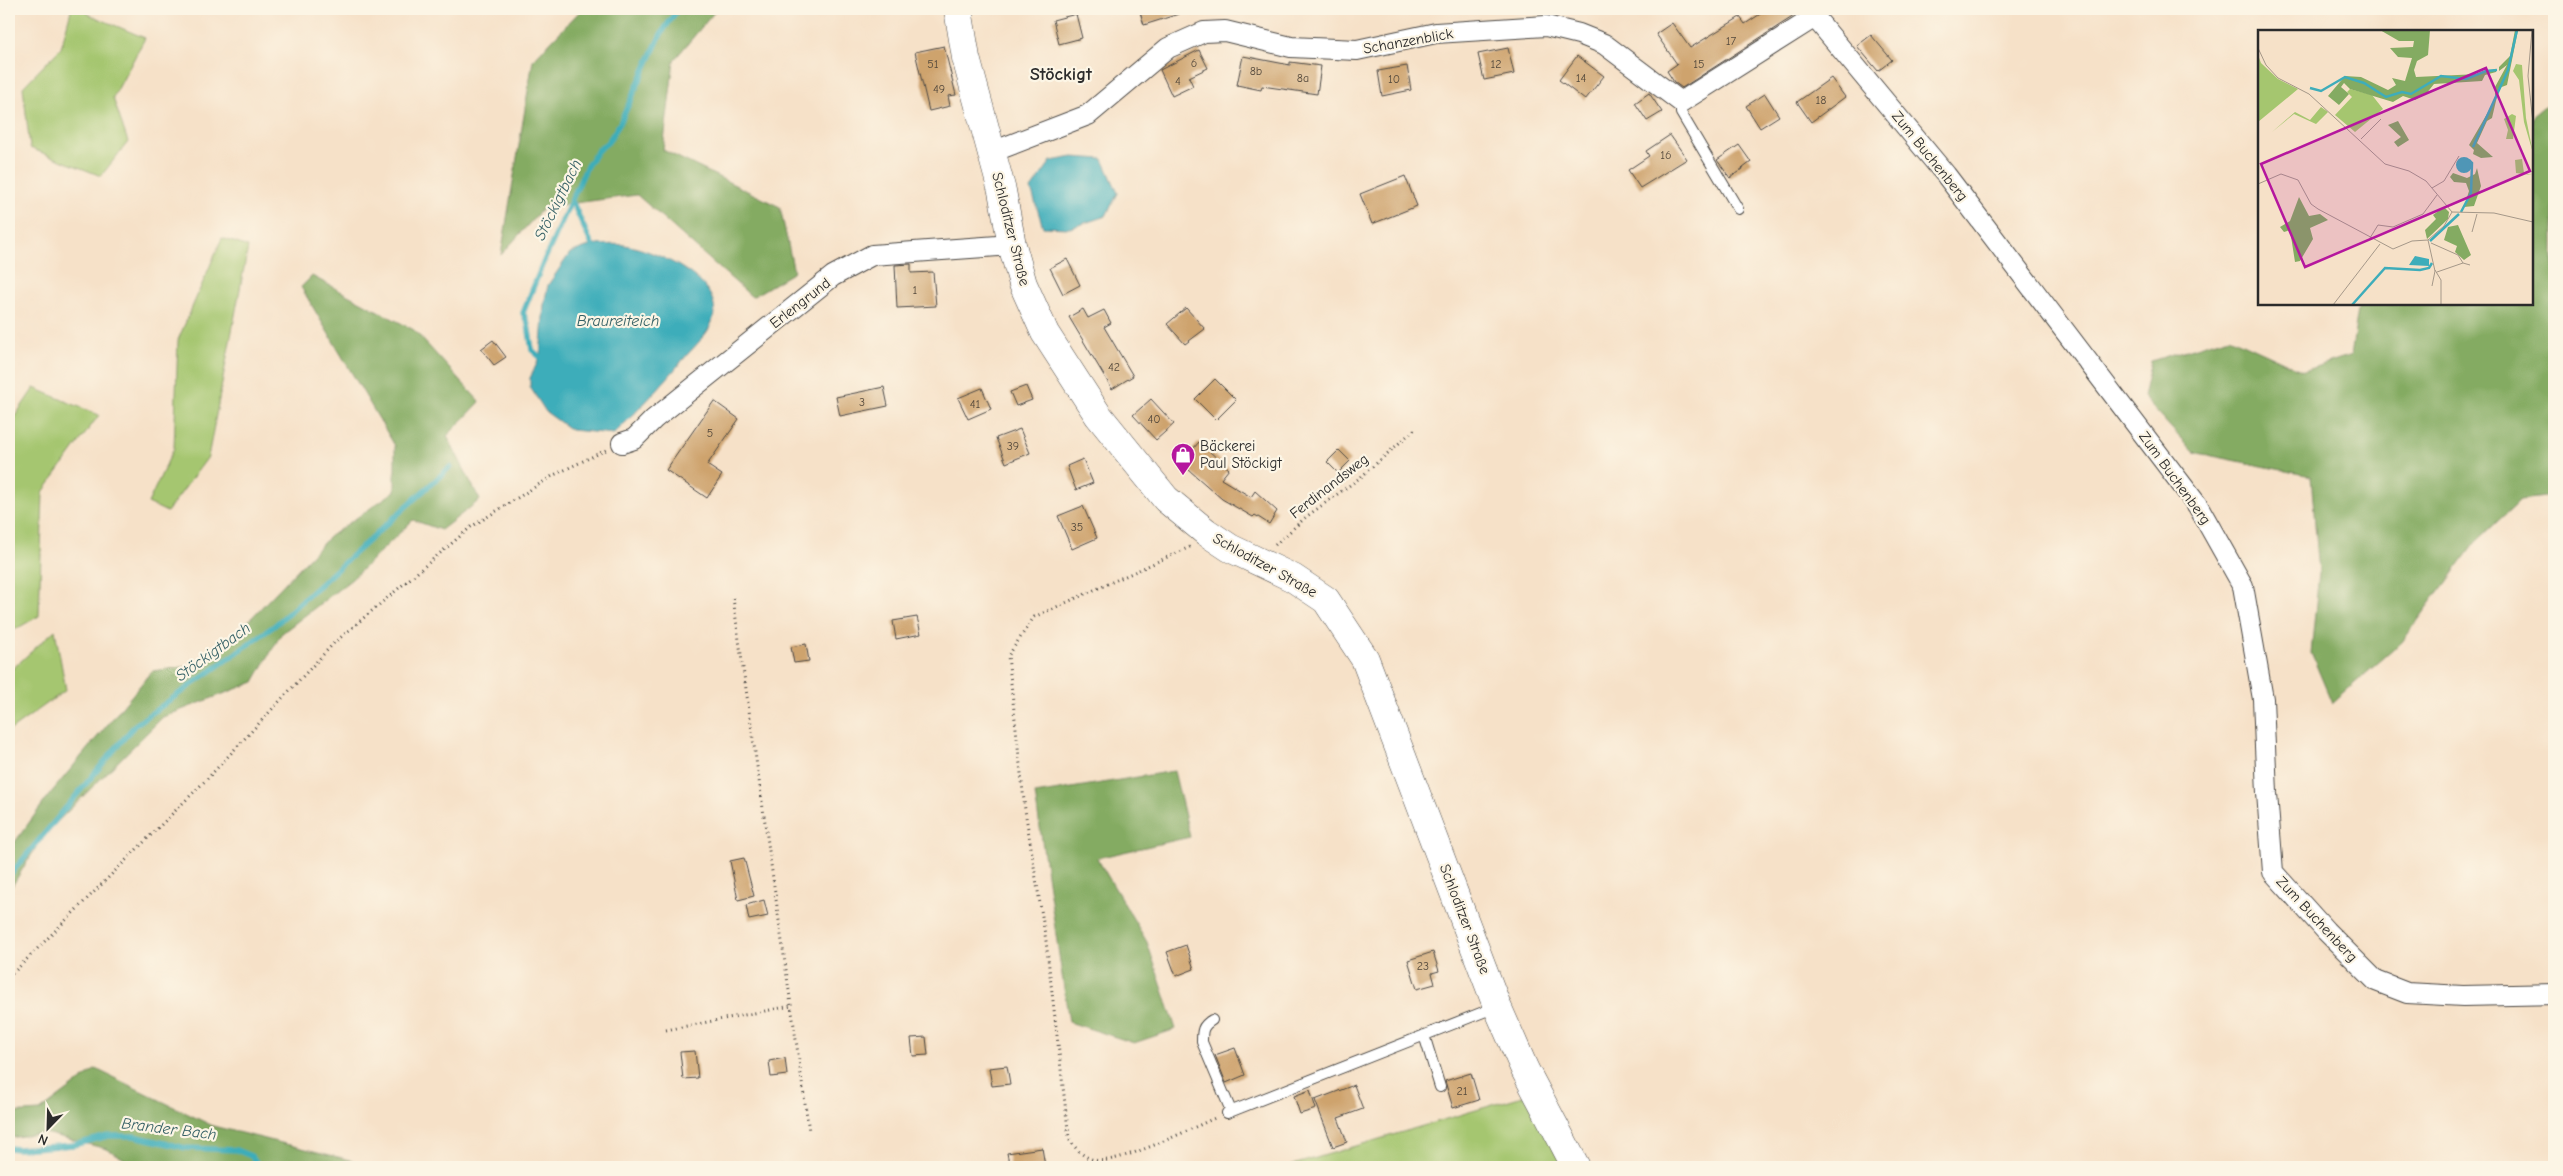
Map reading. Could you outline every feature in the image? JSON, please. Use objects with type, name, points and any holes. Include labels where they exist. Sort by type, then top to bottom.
[{"type":"street","name":"Schloditzer Straße","points":[[958,9],[966,58],[992,152],[1012,245],[1023,284],[1045,332],[1098,415],[1166,499],[1206,532],[1230,548],[1293,578],[1326,600],[1365,659],[1497,1006],[1525,1070],[1576,1167]]},
{"type":"street","points":[[1681,102],[1811,13]]},
{"type":"street","name":"Zum Buchenberg","points":[[1811,13],[1946,175],[2198,506],[2243,586],[2263,699],[2267,793],[2274,872],[2326,931],[2376,981],[2407,993],[2462,996],[2554,994]]},
{"type":"street","name":"Schanzenblick","points":[[992,152],[1088,115],[1168,48],[1204,32],[1225,30],[1291,47],[1357,50],[1436,33],[1546,26],[1579,34],[1604,44],[1681,102]]},
{"type":"street","name":"Erlengrund","points":[[622,443],[634,439],[654,419],[833,276],[872,255],[1012,245]]},
{"type":"lane","points":[[1681,102],[1681,113],[1738,209]]},
{"type":"lane","points":[[1212,1020],[1202,1030],[1202,1042],[1229,1112],[1497,1006]]},
{"type":"lane","points":[[1424,1035],[1440,1088]]},
{"type":"path","name":"Ferdinandsweg","points":[[1257,560],[1306,517],[1361,477],[1415,429]]},
{"type":"path","points":[[9,977],[206,780],[334,643],[471,527],[554,475],[622,443]]},
{"type":"path","points":[[1206,532],[1187,550],[1114,580],[1034,617],[1008,656],[1025,810],[1046,940],[1069,1138],[1077,1150],[1086,1157],[1095,1161],[1105,1161],[1124,1156],[1229,1112]]},
{"type":"path","points":[[733,598],[809,1130]]},
{"type":"path","points":[[666,1030],[791,1006]]},
{"type":"green space","points":[[69,9],[87,9],[88,14],[145,38],[113,98],[128,142],[101,176],[30,148],[23,87],[61,48],[71,10]]},
{"type":"green space","points":[[582,9],[717,9],[674,60],[663,150],[780,207],[794,272],[752,297],[637,195],[544,207],[501,255],[533,60]]},
{"type":"green space","points":[[2554,99],[2554,400],[2550,423],[2554,424],[2554,496],[2520,500],[2475,543],[2402,642],[2332,703],[2311,653],[2319,573],[2311,476],[2193,452],[2143,397],[2151,361],[2229,337],[2303,371],[2351,355],[2359,305],[2533,305],[2533,116]]},
{"type":"green space","points":[[222,238],[248,247],[208,457],[167,512],[148,503],[174,448],[178,340]]},
{"type":"green space","points":[[312,276],[414,330],[480,402],[447,436],[480,500],[441,530],[413,520],[352,579],[281,634],[254,682],[163,717],[43,836],[9,891],[9,850],[50,794],[152,671],[207,664],[329,537],[395,491],[395,446],[301,287]]},
{"type":"green space","points":[[34,388],[99,415],[43,492],[39,616],[14,630],[9,624],[9,425]]},
{"type":"green space","points":[[55,630],[66,690],[9,731],[9,672]]},
{"type":"green space","points":[[1174,771],[1190,837],[1097,858],[1147,942],[1176,1029],[1134,1043],[1069,1022],[1035,794]]},
{"type":"green space","points":[[96,1069],[213,1126],[350,1160],[367,1167],[138,1167],[107,1149],[45,1133],[9,1138],[9,1113],[40,1111]]},
{"type":"green space","points":[[1526,1095],[1563,1167],[1286,1167]]},
{"type":"green space","points":[[818,1164],[823,1167],[690,1167]]},
{"type":"water","points":[[1073,157],[1103,159],[1118,193],[1106,216],[1070,228],[1043,227],[1031,189],[1051,161]]},
{"type":"water","name":"Braureiteich","points":[[616,244],[630,246],[658,255],[688,272],[701,283],[710,295],[714,308],[712,322],[704,335],[652,396],[614,434],[571,430],[546,412],[530,387],[530,378],[540,357],[544,304],[548,285],[570,253],[592,245]]},
{"type":"building","points":[[1139,9],[1184,9],[1185,12],[1144,25]]},
{"type":"building","points":[[1768,9],[1796,9],[1797,14],[1682,88],[1674,82],[1667,71],[1677,64],[1656,34],[1672,23],[1690,48],[1740,17],[1745,24]]},
{"type":"building","points":[[1076,14],[1082,38],[1059,44],[1053,20]]},
{"type":"building","points":[[1871,35],[1892,60],[1878,71],[1857,46]]},
{"type":"building","points":[[944,46],[956,95],[948,96],[950,106],[929,111],[915,52]]},
{"type":"building","points":[[1508,48],[1514,74],[1484,80],[1478,54]]},
{"type":"building","points":[[1199,50],[1208,68],[1189,77],[1193,86],[1172,96],[1160,70]]},
{"type":"building","points":[[1243,56],[1290,65],[1290,62],[1321,66],[1317,94],[1262,86],[1261,90],[1237,85]]},
{"type":"building","points":[[1577,56],[1604,76],[1585,100],[1559,80]]},
{"type":"building","points":[[1407,66],[1411,90],[1382,96],[1378,71]]},
{"type":"building","points":[[1831,78],[1845,97],[1811,122],[1797,102]]},
{"type":"building","points":[[1649,93],[1662,112],[1647,121],[1635,103]]},
{"type":"building","points":[[1765,94],[1779,116],[1760,128],[1746,106]]},
{"type":"building","points":[[1670,135],[1687,159],[1640,188],[1628,170],[1649,156],[1646,151]]},
{"type":"building","points":[[1739,145],[1751,162],[1730,178],[1717,160]]},
{"type":"building","points":[[1405,176],[1417,206],[1372,224],[1360,194]]},
{"type":"building","points":[[1067,259],[1080,285],[1063,294],[1050,268]]},
{"type":"building","points":[[911,264],[911,273],[933,272],[936,306],[897,308],[895,265]]},
{"type":"building","points":[[1186,308],[1205,329],[1185,344],[1167,324]]},
{"type":"building","points":[[1083,309],[1088,318],[1104,310],[1111,323],[1104,327],[1133,376],[1112,389],[1069,317]]},
{"type":"building","points":[[493,340],[506,357],[494,365],[481,349]]},
{"type":"building","points":[[1215,379],[1236,400],[1216,420],[1195,399]]},
{"type":"building","points":[[1026,386],[1032,400],[1016,406],[1010,392]]},
{"type":"building","points":[[884,387],[888,406],[840,416],[836,397]]},
{"type":"building","points":[[982,388],[991,409],[968,419],[958,398]]},
{"type":"building","points":[[1151,399],[1174,424],[1156,440],[1133,415]]},
{"type":"building","points":[[714,401],[739,419],[707,465],[722,475],[707,498],[666,470]]},
{"type":"building","points":[[1020,429],[1030,453],[1006,463],[996,438]]},
{"type":"building","points":[[1199,442],[1229,469],[1221,479],[1251,497],[1255,491],[1277,511],[1269,524],[1222,499],[1181,463]]},
{"type":"building","points":[[1339,450],[1350,461],[1338,473],[1327,462]]},
{"type":"building","points":[[1083,459],[1093,483],[1076,490],[1067,466]]},
{"type":"building","points":[[1083,506],[1097,538],[1072,549],[1058,516]]},
{"type":"building","points":[[917,617],[921,634],[896,639],[893,621]]},
{"type":"building","points":[[806,644],[809,661],[794,663],[791,647]]},
{"type":"building","points":[[744,858],[754,896],[738,900],[730,861]]},
{"type":"building","points":[[764,900],[768,916],[749,920],[746,905]]},
{"type":"building","points":[[1186,945],[1194,969],[1176,976],[1167,952]]},
{"type":"building","points":[[1433,952],[1439,971],[1432,973],[1435,984],[1417,989],[1408,960]]},
{"type":"building","points":[[926,1037],[928,1055],[913,1056],[911,1038]]},
{"type":"building","points":[[1235,1048],[1245,1075],[1226,1083],[1215,1055]]},
{"type":"building","points":[[695,1051],[698,1078],[683,1079],[680,1052]]},
{"type":"building","points":[[785,1058],[787,1075],[771,1077],[769,1061]]},
{"type":"building","points":[[1007,1066],[1010,1084],[992,1086],[989,1068]]},
{"type":"building","points":[[1471,1073],[1479,1100],[1453,1108],[1445,1081]]},
{"type":"building","points":[[1354,1085],[1363,1109],[1338,1118],[1347,1142],[1333,1147],[1315,1100]]},
{"type":"building","points":[[1310,1090],[1316,1109],[1300,1114],[1294,1096]]},
{"type":"building","points":[[1042,1148],[1045,1166],[1010,1167],[1007,1153]]},
{"type":"waterway","name":"Stöckigtbach","points":[[540,357],[532,350],[528,324],[523,313],[543,263],[587,166],[598,150],[608,142],[620,123],[661,34],[678,9]]},
{"type":"waterway","points":[[572,201],[592,245]]},
{"type":"waterway","name":"Stöckigtbach","points":[[9,876],[135,725],[274,626],[450,467]]},
{"type":"waterway","name":"Brander Bach","points":[[9,1148],[73,1145],[108,1136],[134,1136],[186,1148],[236,1150],[251,1156],[260,1167]]},
{"type":"place","name":"Bäckerei Paul Stöckigt","points":[[1183,476]]},
{"type":"district","name":"Stöckigt","points":[[1061,74]]}]
